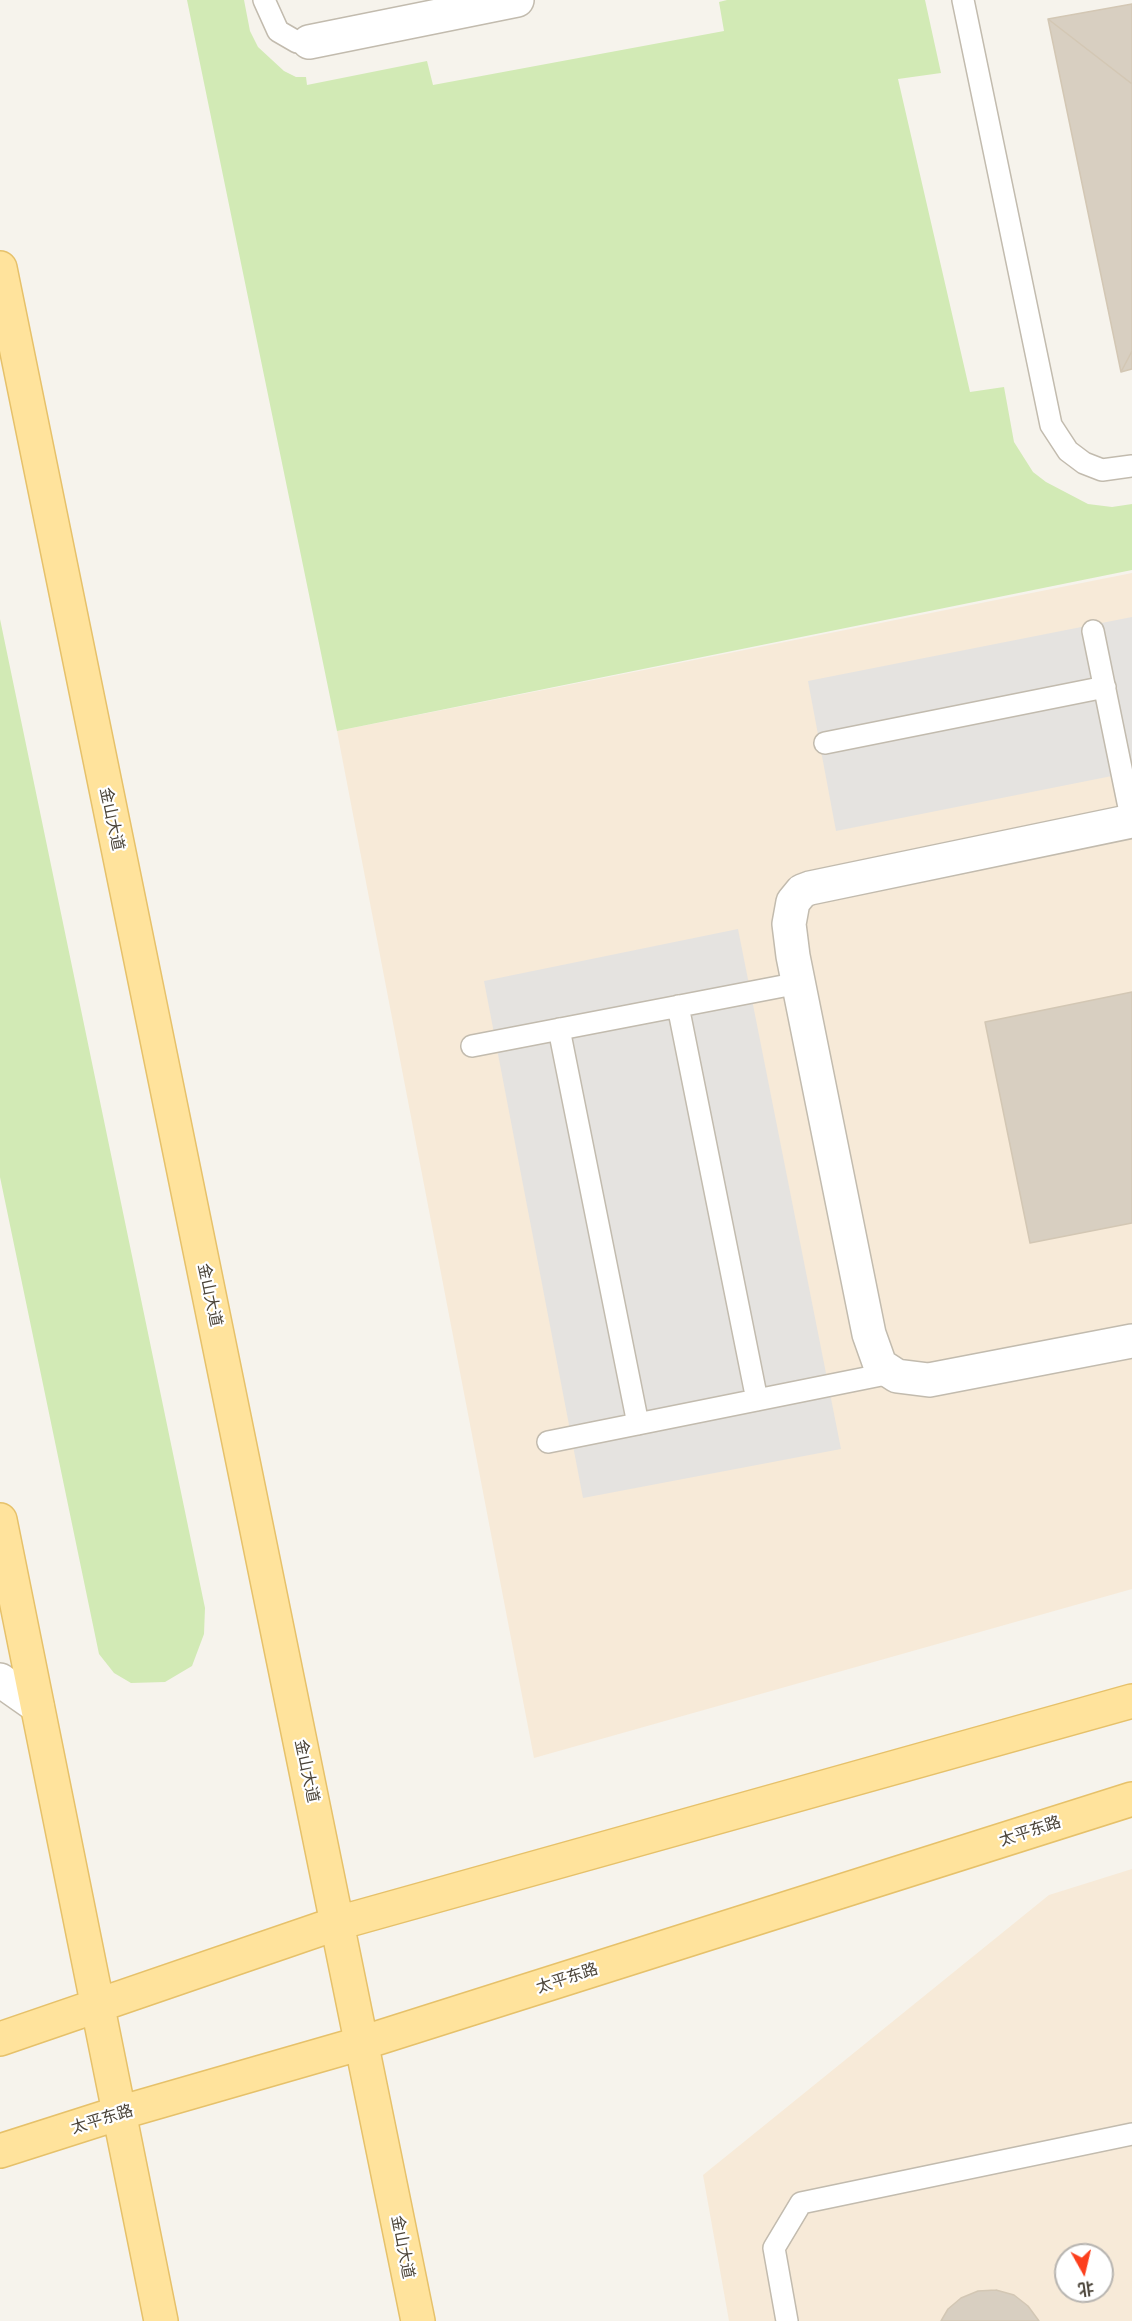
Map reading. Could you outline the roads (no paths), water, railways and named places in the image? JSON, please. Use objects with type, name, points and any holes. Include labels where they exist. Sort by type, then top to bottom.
[{"type":"main road","name":"金山大道","points":[[0,268],[418,2321]]},
{"type":"main road","points":[[0,1520],[161,2321]]},
{"type":"main road","points":[[0,2039],[338,1923],[1132,1701]]},
{"type":"main road","name":"太平东路","points":[[0,2151],[119,2113],[362,2043],[1132,1799]]},
{"type":"street","points":[[309,42],[517,0]]},
{"type":"street","points":[[1132,821],[833,881],[802,891],[796,897],[790,912],[790,934],[799,983],[869,1334],[880,1365],[891,1373],[910,1379],[945,1378],[1132,1341]]},
{"type":"street","points":[[0,1680],[38,1706]]},
{"type":"lane","points":[[264,0],[278,31],[297,42],[309,42]]},
{"type":"lane","points":[[963,0],[1051,425],[1068,452],[1084,463],[1102,470],[1132,466]]},
{"type":"lane","points":[[1093,631],[1132,821]]},
{"type":"lane","points":[[825,743],[1105,687]]},
{"type":"lane","points":[[472,1046],[799,983]]},
{"type":"lane","points":[[678,1006],[757,1400]]},
{"type":"lane","points":[[559,1029],[638,1424]]},
{"type":"lane","points":[[548,1442],[891,1373]]},
{"type":"lane","points":[[787,2321],[774,2248],[801,2203],[1132,2134]]}]
